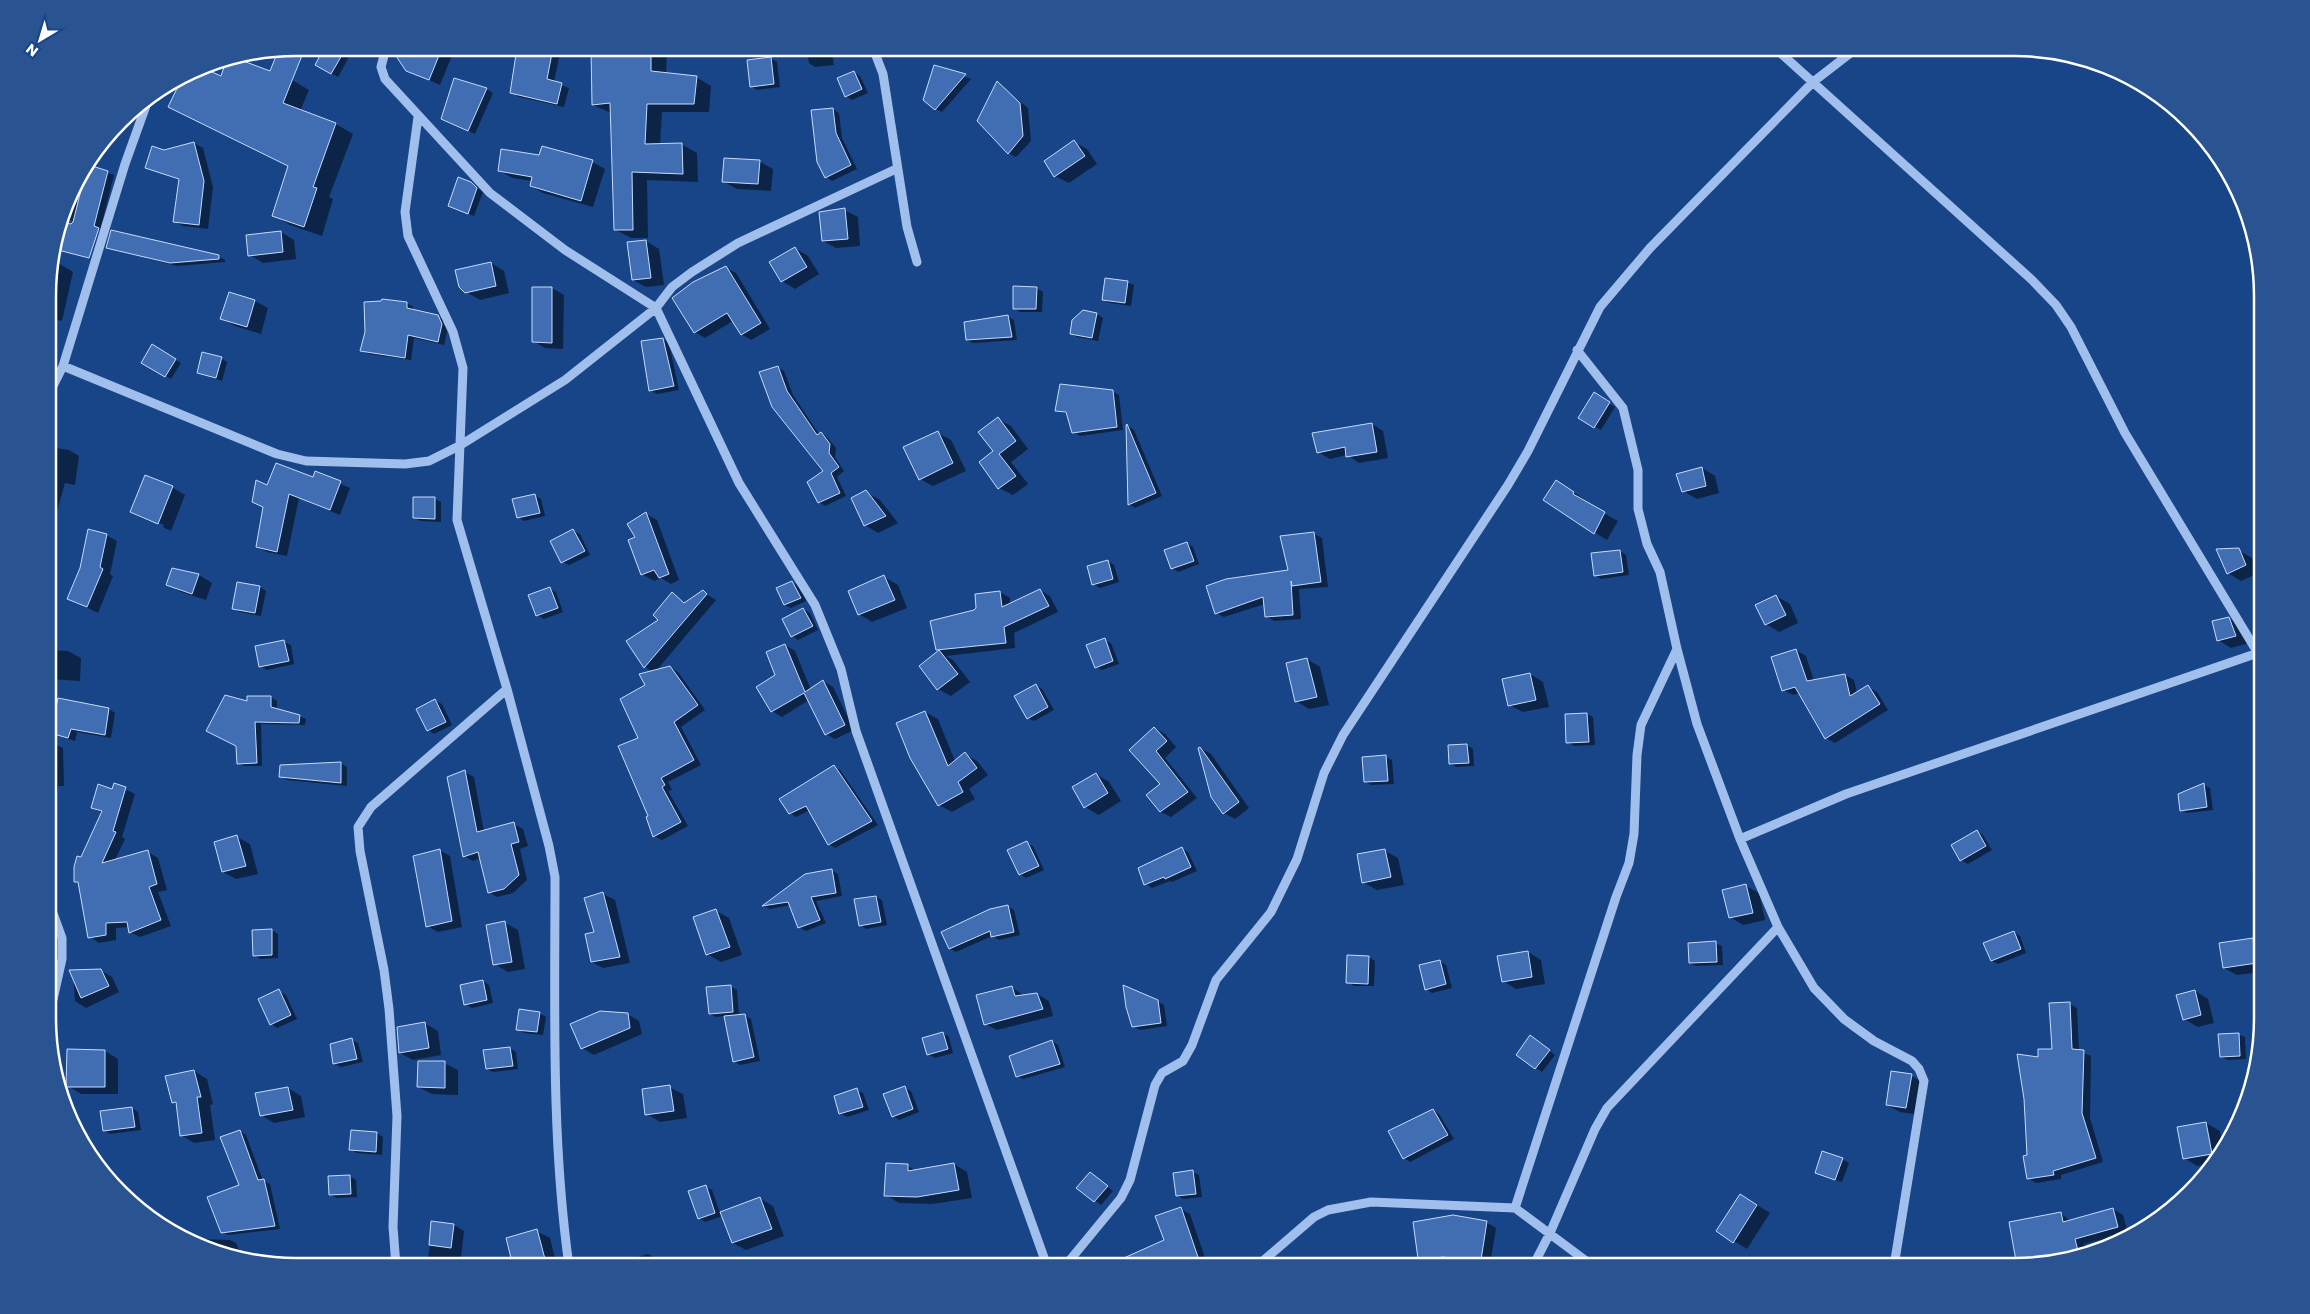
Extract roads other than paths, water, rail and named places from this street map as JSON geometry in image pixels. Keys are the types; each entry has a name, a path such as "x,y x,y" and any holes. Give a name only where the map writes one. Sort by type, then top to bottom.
{"street":[{"path":"384,56 381,67 385,79 490,193 565,250 656,308 739,483 814,605 841,668 856,731 1044,1258"},
{"path":"876,56 883,74 896,168 907,227 917,262"},
{"path":"1784,56 2032,280 2056,305 2071,327 2125,433 2254,646"},
{"path":"1072,1258 1121,1198 1130,1180 1155,1084 1162,1073 1182,1062 1192,1045 1216,980 1270,912 1297,859 1324,773 1343,735 1508,485 1528,451 1600,307 1626,275 1812,82 1846,56"},
{"path":"56,380 63,366 125,164 144,111"},
{"path":"418,117 405,212 408,236 454,332 463,368 457,520 507,689 549,846 555,877 556,1118 568,1258"},
{"path":"63,366 277,454 306,461 405,464 429,461 459,446 565,380 656,308 672,287 738,243 896,168"},
{"path":"1577,350 1623,408 1638,470 1638,509 1647,544 1660,572 1677,649 1697,724 1740,839 1778,927 1814,988 1832,1007 1844,1019 1874,1041 1912,1061 1924,1081 1895,1258"},
{"path":"1515,1208 1629,863 1634,834 1637,755 1641,725 1677,649"},
{"path":"1740,839 1846,794 2254,658"},
{"path":"395,1258 393,1227 397,1116 389,1009 384,970 360,851 358,827 371,808 507,689"},
{"path":"56,922 62,938 62,959 56,986"},
{"path":"1537,1258 1550,1233 1595,1129 1607,1108 1778,927"},
{"path":"1266,1258 1314,1216 1328,1210 1371,1202 1515,1208 1583,1258"}]}
